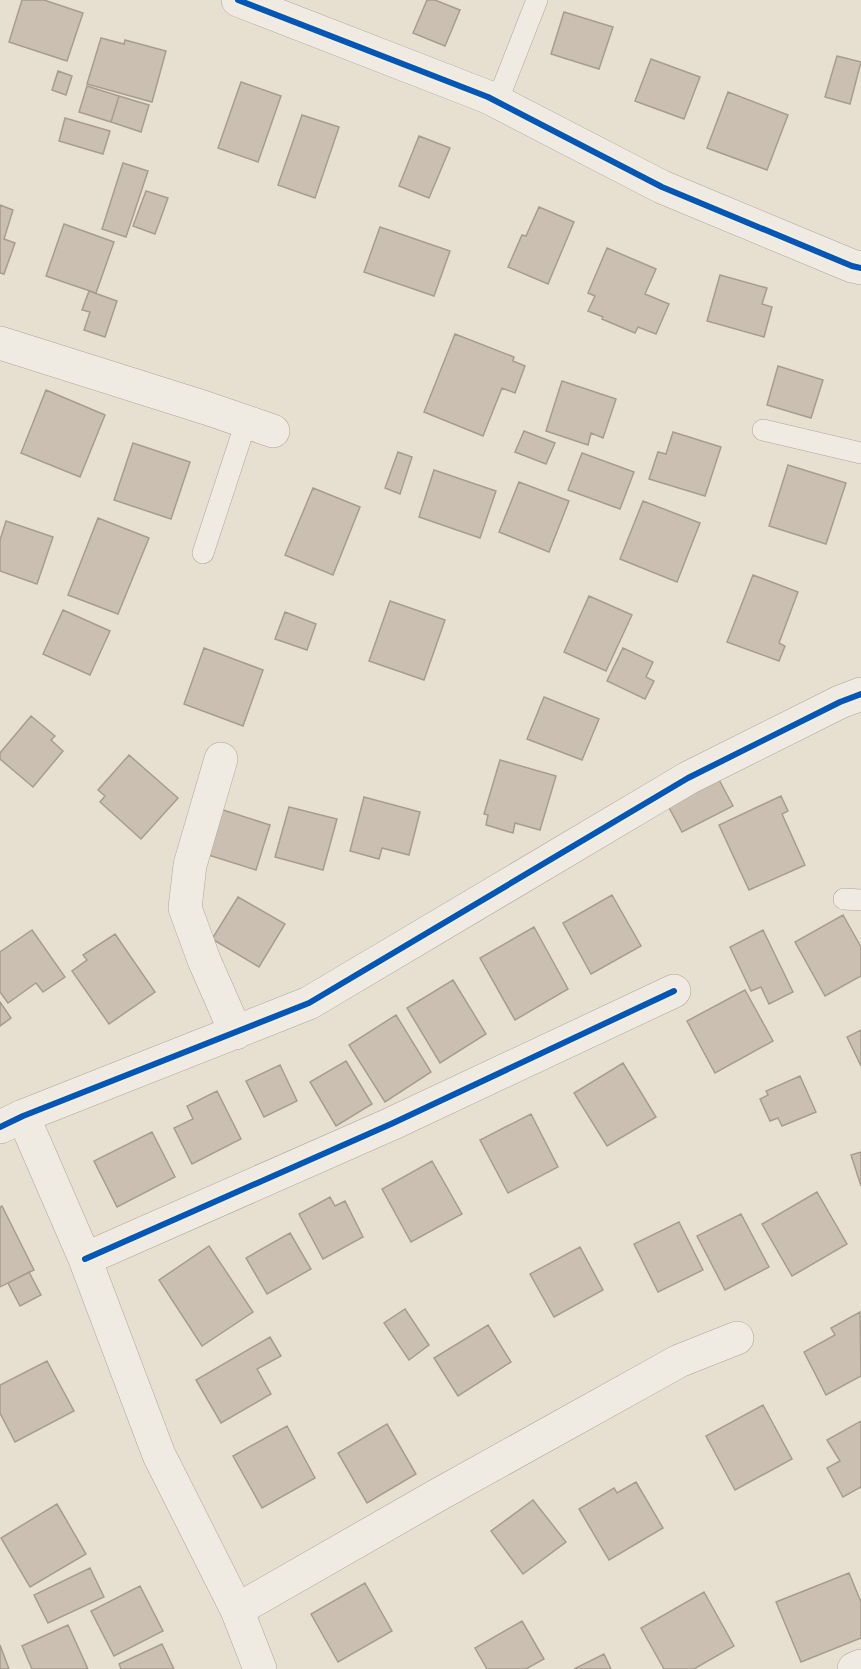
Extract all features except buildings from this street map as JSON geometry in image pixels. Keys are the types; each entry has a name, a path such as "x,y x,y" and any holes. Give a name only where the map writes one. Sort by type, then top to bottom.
{"street":[{"path":"238,0 497,102 662,187 861,268"},
{"path":"0,343 259,427"},
{"path":"252,1666 237,1610 159,1455 85,1259 11,1122 309,1003 688,778 840,702 861,694"},
{"path":"221,759 190,865 185,908 204,960 236,1033"},
{"path":"85,1259 391,1124 674,991"},
{"path":"237,1610 679,1361 737,1338"},
{"path":"854,1669 861,1666"}],"lane":[{"path":"497,102 537,0"},
{"path":"203,553 259,427"},
{"path":"763,430 861,453"}],"cycle path":[{"path":"238,0 488,97 662,187 861,268"},
{"path":"0,1127 309,1003 688,778 840,702 861,694"},
{"path":"85,1259 391,1124 674,991"}]}
